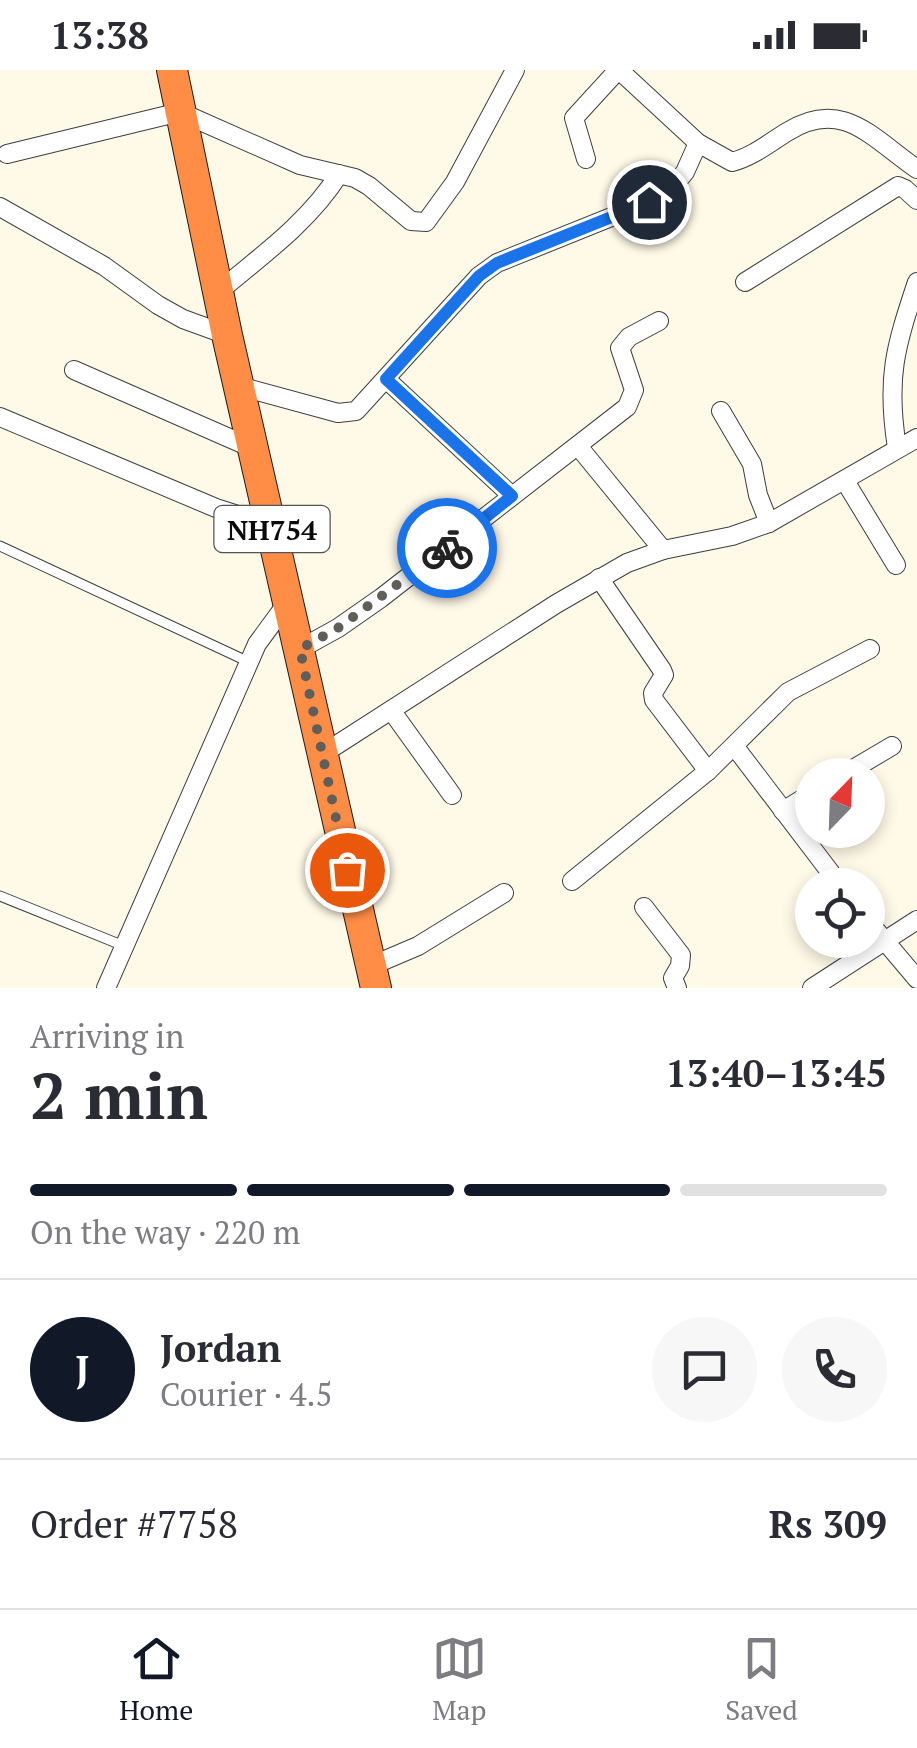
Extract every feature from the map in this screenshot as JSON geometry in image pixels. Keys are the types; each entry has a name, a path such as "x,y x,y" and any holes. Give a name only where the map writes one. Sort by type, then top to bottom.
{"highway":[{"name":"NH754","path":"172,70 252,448 290,599 321,755 374,977"}],"street":[{"path":"7,154 180,112 300,164 369,186 412,222 426,222 455,182 515,70"},
{"path":"586,159 574,118 618,70 698,143 732,162 809,120 837,117 917,169"},
{"path":"239,386 348,414 363,406 479,276 497,263 666,195 685,172 698,143"},
{"path":"218,292 287,233 339,174"},
{"path":"745,282 898,186 915,195"},
{"path":"0,207 104,266 158,306 227,335"},
{"path":"896,448 891,373 917,282"},
{"path":"300,649 382,598 632,400 634,390 620,348 629,337 659,322"},
{"path":"74,370 252,448"},
{"path":"386,379 512,496"},
{"path":"721,411 752,464 758,496 769,523"},
{"path":"0,417 216,508 238,514 269,515"},
{"path":"321,755 598,578 663,550 732,536 769,523 917,438"},
{"path":"578,446 663,550"},
{"path":"845,481 896,565"},
{"path":"598,578 662,670 664,675 652,693 654,700 708,771"},
{"path":"106,988 257,644 290,599"},
{"path":"572,881 708,771 788,692 870,649"},
{"path":"391,710 452,795"},
{"path":"872,758 892,746"},
{"path":"734,748 827,868"},
{"path":"783,811 795,804"},
{"path":"374,977 504,894"},
{"path":"644,907 681,955 680,966 672,978 677,988"},
{"path":"885,940 917,920"},
{"path":"885,943 917,979"},
{"path":"812,988 857,958"}],"lane":[{"path":"0,546 249,662"},
{"path":"0,896 124,946"}],"way so far":[{"path":"347,870 300,649 382,598 447,548"}],"route":[{"path":"447,548 512,496 386,379 479,276 497,263 649,202"}]}
